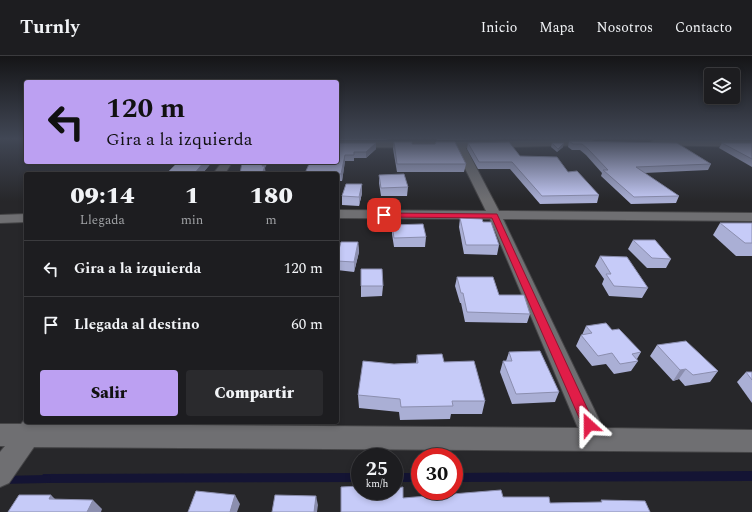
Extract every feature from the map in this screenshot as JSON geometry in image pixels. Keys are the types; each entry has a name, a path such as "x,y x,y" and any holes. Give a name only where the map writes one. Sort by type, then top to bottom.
{"street":[{"path":"467,159 495,216 595,439"},
{"path":"339,214 752,217"},
{"path":"0,219 24,218"},
{"path":"0,474 32,428"},
{"path":"0,435 32,428 752,441"}],"shaded area":[{"path":"752,471 752,481 463,482 463,473"},
{"path":"351,473 351,482 38,483 43,474"},
{"path":"403,473 411,473 411,482 403,482"}],"building":[{"path":"339,159 344,159 341,174 339,174 339,172 305,172 309,164 339,164"},
{"path":"396,159 464,159 466,164 397,164"},
{"path":"477,159 559,159 568,172 577,171 599,195 542,196 512,162 479,162"},
{"path":"598,159 703,159 711,164 636,167 679,196 634,197 603,170 608,170"},
{"path":"176,164 202,164 196,172 168,172"},
{"path":"242,164 263,164 262,166 265,166 263,172 240,172"},
{"path":"404,174 408,187 381,188 379,175"},
{"path":"346,184 362,184 359,197 342,196"},
{"path":"460,218 482,219 483,222 491,222 499,245 466,245"},
{"path":"720,223 752,223 752,243 745,243"},
{"path":"423,224 426,237 394,238 392,225"},
{"path":"633,240 655,240 671,259 652,258"},
{"path":"341,242 358,242 354,262 339,261 339,250"},
{"path":"600,256 627,257 648,288 614,286 606,274 611,274"},
{"path":"361,269 382,269 383,286 361,286"},
{"path":"457,277 493,277 499,295 524,295 530,314 467,312 463,293 461,293"},
{"path":"606,323 612,330 619,329 641,352 632,354 638,361 620,364 612,353 598,356 581,335 592,333 586,326"},
{"path":"686,341 718,371 693,375 686,369 680,370 657,345"},
{"path":"540,351 559,392 516,394 503,361 512,361 509,352"},
{"path":"442,354 444,362 474,361 485,401 452,401 453,406 401,407 400,399 358,395 363,361 394,364 418,363 417,355"},
{"path":"746,372 752,372 752,380"},
{"path":"351,486 351,500 403,500 403,498 411,497 411,500 463,500 463,493 501,490 503,497 549,497 550,503 602,502 601,500 645,501 650,512 341,512 341,487"},
{"path":"196,491 235,495 230,512 188,512"},
{"path":"19,495 51,495 49,499 93,500 87,512 8,512"},
{"path":"275,495 316,496 314,512 272,512"}],"waterway":[{"path":"0,480 47,479"}],"route":[{"path":"384,215 495,216 589,425"}]}
